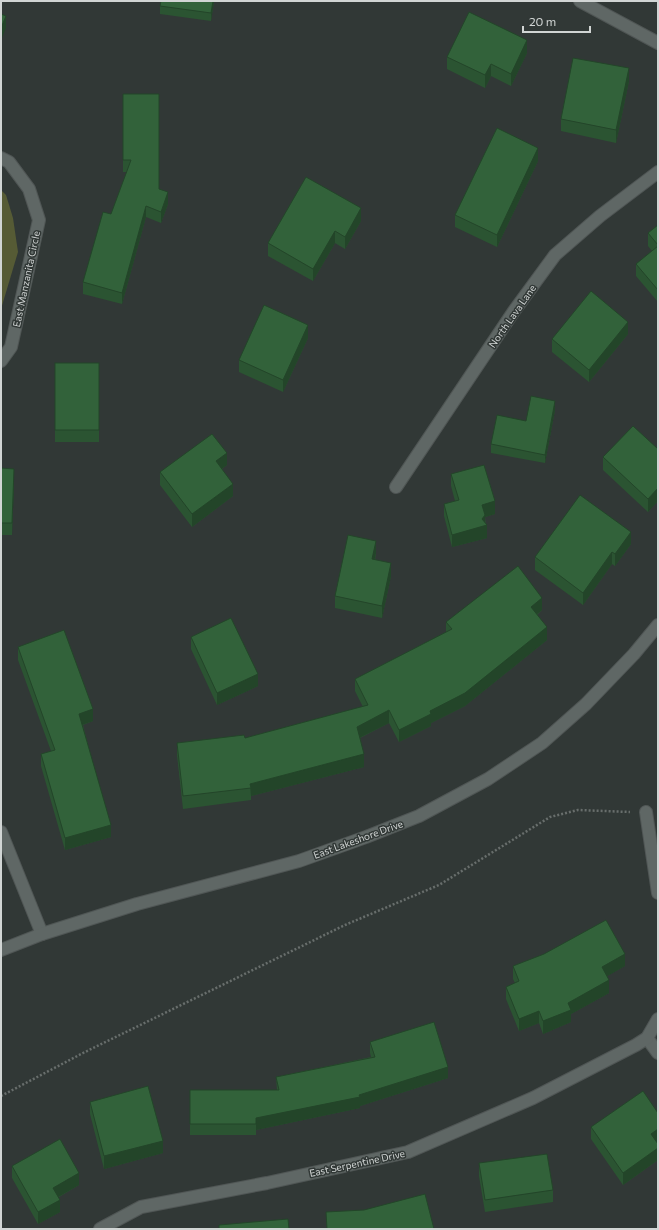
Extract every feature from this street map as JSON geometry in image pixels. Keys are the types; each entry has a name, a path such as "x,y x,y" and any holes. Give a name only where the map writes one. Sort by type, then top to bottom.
{"street":[{"path":"580,1 658,43"},
{"name":"East Manzanita Circle","path":"1,158 9,162 29,189 38,220 11,347 1,361"},
{"name":"North Lava Lane","path":"396,487 514,311 555,255 600,216 658,172"},
{"name":"East Lakeshore Drive","path":"1,950 42,934 137,904 299,861 419,816 488,779 542,743 592,698 634,654 658,625"},
{"path":"646,812 658,893"},
{"path":"1,832 42,934"},
{"path":"658,1019 648,1038 658,1053"},
{"name":"East Serpentine Drive","path":"100,1229 141,1207 408,1152 533,1098 648,1038"}],"path":[{"path":"1,1096 82,1053 345,925 439,885 550,817 578,810 646,812"}],"green space":[{"path":"1,190 6,195 13,218 18,252 1,309"}],"building":[{"path":"161,1 213,1 211,13 160,6"},
{"path":"469,12 527,40 511,74 491,64 485,75 447,57"},
{"path":"1,14 6,16 1,28"},
{"path":"573,58 629,68 616,130 561,119"},
{"path":"123,94 159,94 159,189 168,192 161,212 146,206 122,293 83,282 103,212 111,214 131,160 123,160"},
{"path":"497,128 538,148 497,235 455,215"},
{"path":"306,177 361,208 345,237 335,231 313,269 268,243"},
{"path":"658,225 658,245 648,233"},
{"path":"658,246 658,290 636,264"},
{"path":"591,291 628,322 589,370 552,339"},
{"path":"264,305 308,325 283,380 239,360"},
{"path":"55,363 99,363 99,430 55,430"},
{"path":"531,396 555,401 545,455 491,444 497,415 526,421"},
{"path":"633,426 658,449 658,488 648,499 603,457"},
{"path":"212,434 227,453 216,461 233,484 192,514 160,472"},
{"path":"484,465 495,501 482,505 485,515 482,519 487,525 452,535 444,504 459,500 451,474"},
{"path":"1,468 14,469 12,523 1,523"},
{"path":"580,495 631,532 615,554 612,552 583,593 535,557"},
{"path":"348,535 376,541 372,559 391,563 382,606 335,596"},
{"path":"518,566 542,598 531,607 547,627 465,693 430,711 431,714 399,730 389,710 357,727 364,754 250,784 251,788 183,796 177,743 244,735 245,738 368,705 355,679 452,629 446,622"},
{"path":"231,618 258,674 217,693 191,637"},
{"path":"64,630 93,709 79,714 111,825 65,838 41,754 55,750 18,647"},
{"path":"606,920 625,954 602,967 609,980 568,1003 571,1010 543,1021 539,1011 519,1019 506,987 519,981 513,966 544,954"},
{"path":"434,1022 448,1067 359,1095 360,1097 256,1118 256,1124 190,1124 190,1090 279,1090 276,1077 375,1057 370,1042"},
{"path":"148,1086 163,1141 104,1156 90,1102"},
{"path":"643,1091 658,1113 658,1129 651,1134 658,1144 658,1148 623,1173 591,1127"},
{"path":"60,1139 79,1173 53,1188 60,1200 38,1212 12,1166"},
{"path":"547,1154 553,1190 485,1200 479,1163"},
{"path":"425,1194 434,1229 327,1229 326,1212 364,1210"},
{"path":"288,1219 289,1229 219,1229 219,1225"}]}
